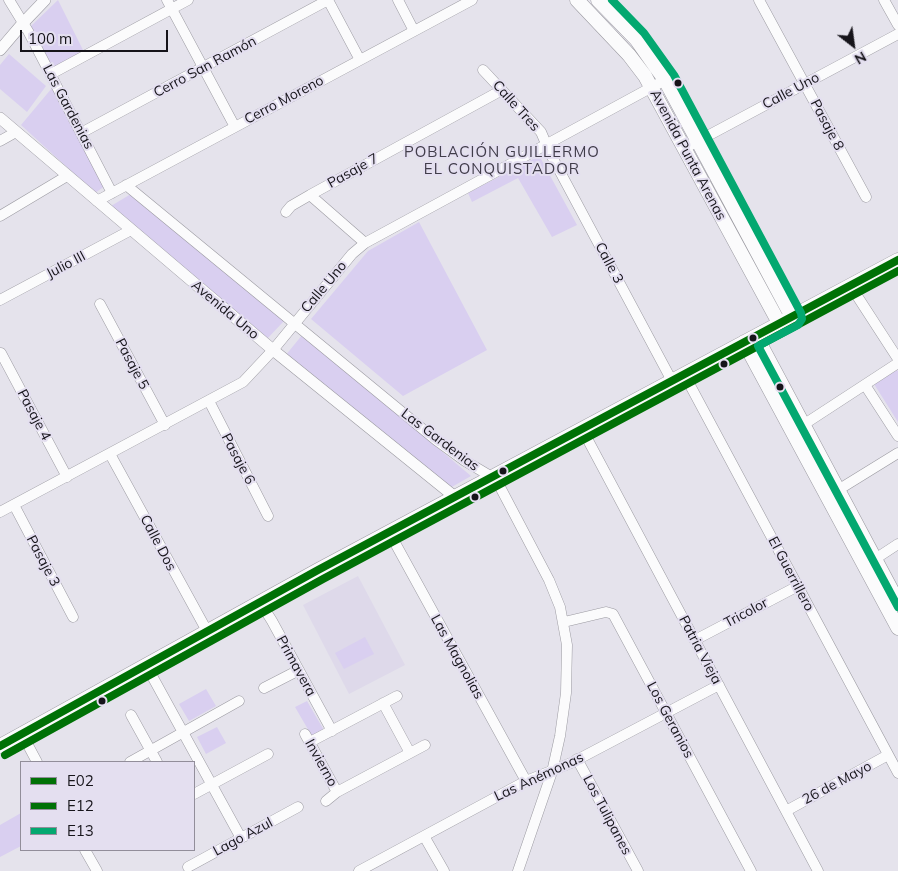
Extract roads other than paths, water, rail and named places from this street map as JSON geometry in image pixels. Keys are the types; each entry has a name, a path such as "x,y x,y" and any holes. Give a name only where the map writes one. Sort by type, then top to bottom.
{"main road":[{"name":"Avenida Punta Arenas","path":"577,0 629,55 652,87 779,324"},
{"name":"Avenida Punta Arenas","path":"598,0 636,39 665,80 792,317"},
{"path":"0,746 389,532 898,260"},
{"path":"750,339 803,425 838,490 898,628"},
{"path":"750,339 870,562 898,602"}],"street":[{"name":"Las Gardenias","path":"9,0 51,74 112,193"},
{"path":"0,50 46,0"},
{"path":"51,74 169,4 188,0"},
{"path":"328,0 360,60"},
{"name":"Cerro San Ramón","path":"81,133 328,0"},
{"path":"398,0 414,31"},
{"name":"Cerro Moreno","path":"97,201 472,0"},
{"name":"Pasaje 8","path":"759,0 866,197"},
{"path":"884,0 898,25"},
{"path":"169,4 235,127"},
{"name":"Calle Uno","path":"685,148 898,34"},
{"name":"Calle Tres","path":"483,70 537,127 543,136 545,144"},
{"name":"Calle Uno","path":"0,512 243,382 273,350 352,254 365,243 665,80"},
{"name":"Pasaje 7","path":"286,212 291,206 310,195 502,90"},
{"name":"Avenida Uno","path":"0,118 273,350 455,497"},
{"path":"0,141 16,132"},
{"name":"Calle 3","path":"545,144 678,378"},
{"path":"0,216 67,176"},
{"name":"Las Gardenias","path":"126,185 451,451 492,477 499,485 546,574 560,607 564,622 568,658 566,694 560,736 552,772 518,871"},
{"name":"Pasaje 7","path":"310,195 365,243"},
{"name":"Julio III","path":"0,300 131,230"},
{"path":"850,285 898,359"},
{"name":"Pasaje 5","path":"100,304 165,425"},
{"name":"Pasaje 4","path":"1,353 67,477"},
{"path":"803,425 898,364"},
{"name":"El Guerrillero","path":"678,378 798,586 898,773"},
{"path":"865,385 898,436"},
{"name":"Pasaje 6","path":"209,401 268,516"},
{"name":"Patria Vieja","path":"582,429 818,871"},
{"path":"838,490 898,452"},
{"name":"Calle Dos","path":"110,454 207,632"},
{"name":"Pasaje 3","path":"14,505 73,617"},
{"name":"Las Magnolias","path":"389,532 528,780"},
{"path":"870,562 898,544"},
{"name":"Tricolor","path":"695,640 798,586"},
{"name":"Primavera","path":"260,602 332,731"},
{"name":"Los Geranios","path":"564,622 608,612 613,614 751,871"},
{"path":"146,665 241,838"},
{"path":"264,688 299,670"},
{"name":"Las Anémonas","path":"359,871 528,780 552,772 577,760 719,685"},
{"path":"332,731 397,696"},
{"path":"132,761 239,701"},
{"path":"383,703 410,753"},
{"path":"131,715 156,761"},
{"name":"Invierno","path":"332,731 307,738 337,792"},
{"path":"22,734 36,761"},
{"path":"326,801 337,792 425,745"},
{"path":"195,794 268,754"},
{"name":"26 de Mayo","path":"786,811 888,755"},
{"name":"Los Tulipanes","path":"577,760 638,871"},
{"path":"528,780 537,786 543,797"},
{"name":"Lago Azul","path":"188,866 298,807"},
{"path":"424,836 444,871"},
{"path":"86,851 97,871"}],"district":[{"name":"POBLACIÓN GUILLERMO EL CONQUISTADOR","path":"502,160"}]}
